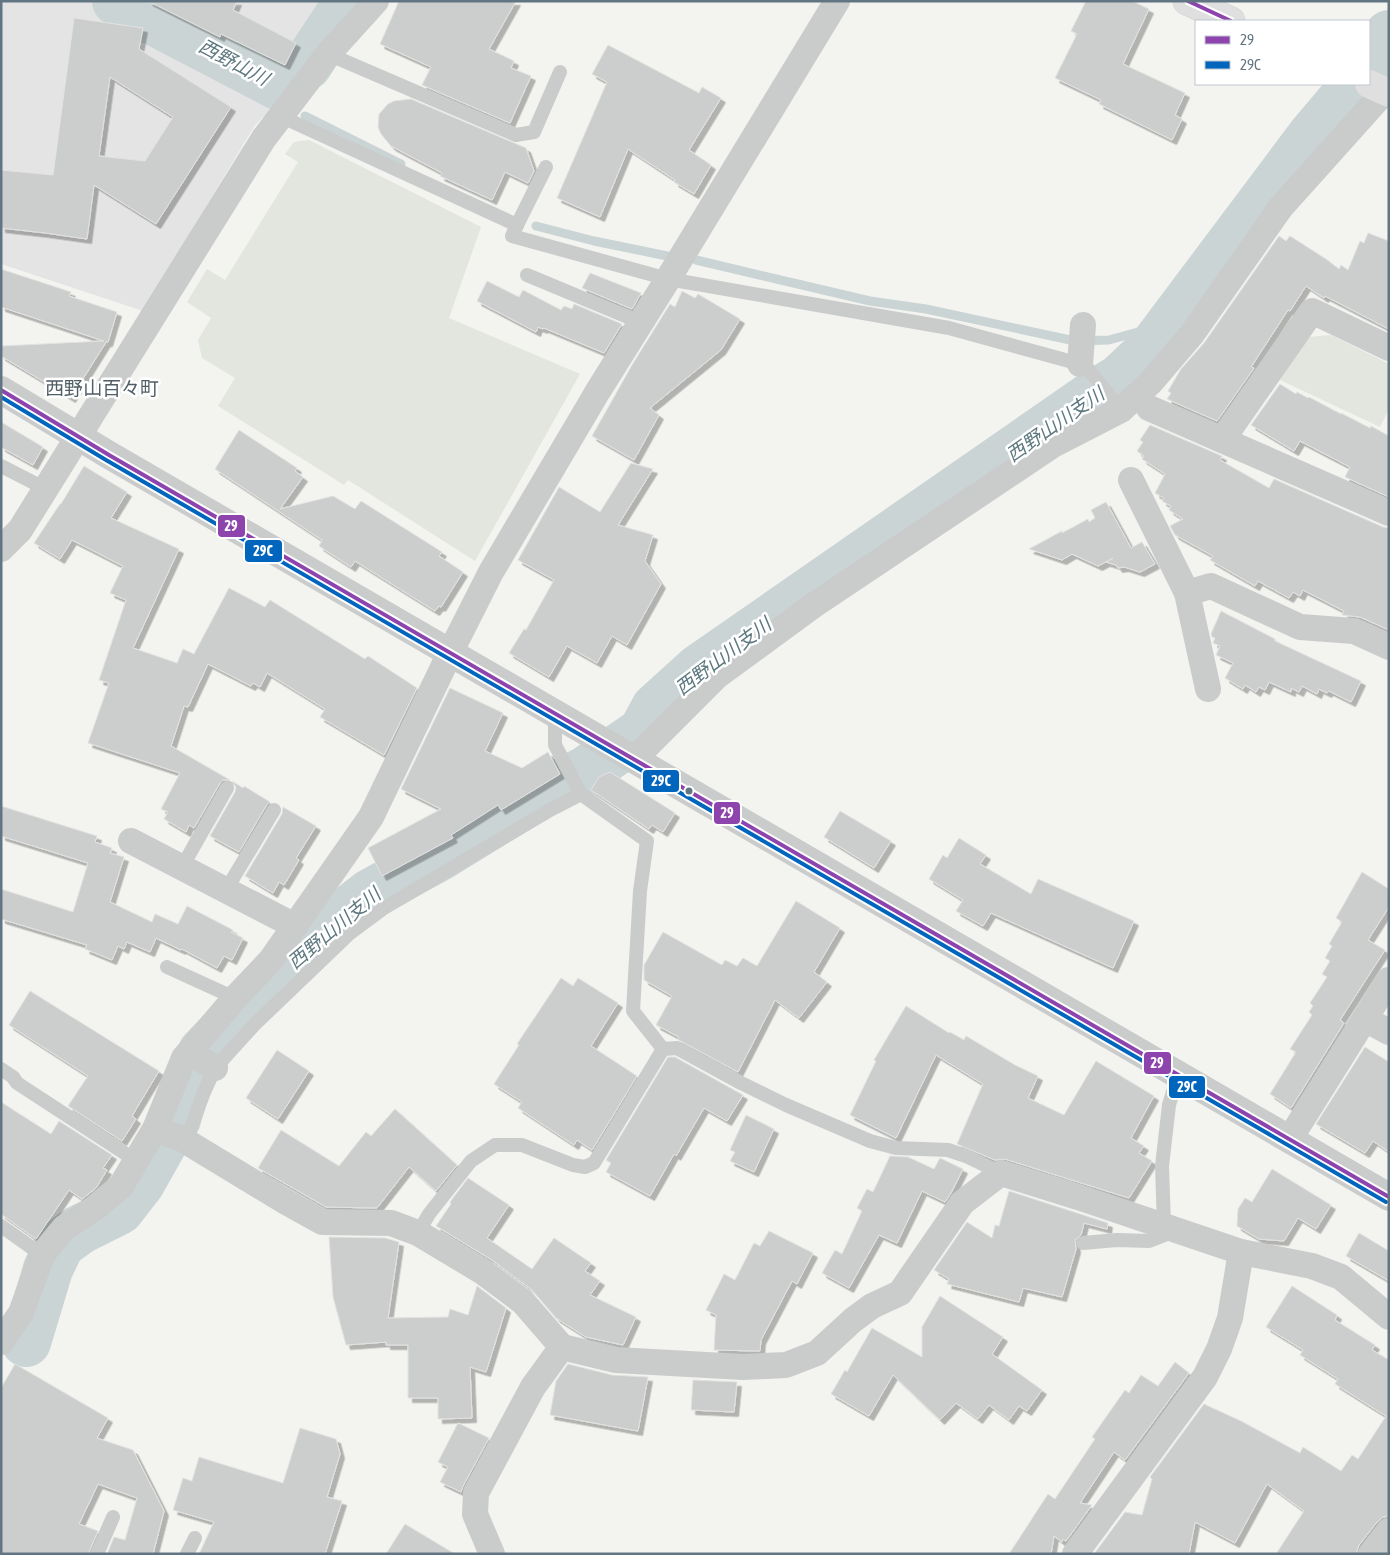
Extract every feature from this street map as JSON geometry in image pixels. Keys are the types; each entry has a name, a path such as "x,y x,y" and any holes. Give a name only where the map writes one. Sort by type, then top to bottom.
{"main road":[{"path":"1187,1 1229,20"}],"street":[{"path":"1,548 20,530 264,138 328,54 376,1"},
{"path":"1,1342 21,1313 42,1255 64,1228 95,1208 121,1186 154,1129 184,1058 235,998 271,960 371,817 450,653 492,572 598,391 837,1"},
{"path":"622,752 716,676 814,605 1053,445 1121,410 1151,382 1192,334 1281,207 1379,88"},
{"path":"1222,440 1312,312 1389,348"},
{"path":"1080,364 1083,325"},
{"path":"1,390 78,437 1389,1197"},
{"path":"1148,408 1389,513"},
{"path":"1131,480 1187,593 1208,689"},
{"path":"1187,593 1211,586 1300,627 1354,631 1389,647"},
{"path":"131,841 295,926"},
{"path":"1289,1140 1389,980"},
{"path":"1365,1018 1389,1032"},
{"path":"191,1052 215,1068"},
{"path":"154,1129 186,1141 322,1222 391,1223 418,1233 483,1272 524,1302 562,1347 616,1360 743,1367 786,1365 817,1353 853,1320 872,1306 900,1294 962,1203 1001,1173 1241,1252 1312,1266 1341,1277 1389,1317"},
{"path":"1075,1554 1205,1377 1219,1349 1230,1318 1241,1252"},
{"path":"492,1554 475,1514 476,1493 533,1387 562,1347"},
{"path":"1371,1554 1389,1531"}],"lane":[{"path":"328,54 516,135 534,132 560,72"},
{"path":"280,116 517,225"},
{"path":"546,167 512,236 668,279 949,328 1085,365 1121,410"},
{"path":"527,275 640,322"},
{"path":"1,466 46,488"},
{"path":"555,714 555,745 579,791 648,841 640,891 633,1011 663,1049"},
{"path":"182,867 228,788"},
{"path":"186,1141 215,1068 254,1025 349,934 365,922 579,791"},
{"path":"226,890 274,810"},
{"path":"167,967 235,998"},
{"path":"663,1049 677,1048 777,1101 870,1141 896,1148 948,1150 966,1156 1001,1173"},
{"path":"418,1233 429,1214 471,1161 496,1145 522,1145 573,1165 586,1167 594,1163 663,1049"},
{"path":"1,1069 18,1083 135,1160"},
{"path":"1083,1243 1117,1240 1150,1241 1170,1228 1162,1166 1169,1105 1178,1075"},
{"path":"1,1226 42,1255"},
{"path":"97,1554 113,1517"},
{"path":"188,1554 195,1538"}],"shaded area":[{"path":"1,1 345,1 298,75 289,93 255,125 143,311 1,264"},
{"path":"309,140 481,227 449,318 580,374 475,561 348,480 344,485 218,406 235,378 202,358 198,340 211,318 187,302 207,269 225,280 298,162 285,154 294,142"},
{"path":"1331,335 1389,364 1389,409 1380,427 1280,380 1308,337"}],"building":[{"path":"148,1 237,1 233,10 296,43 285,65 221,34 220,37"},
{"path":"399,1 516,1 489,49 514,61 511,68 531,76 510,123 422,85 431,67 380,44"},
{"path":"1086,1 1132,1 1149,9 1123,64 1185,93 1175,115 1182,119 1172,140 1099,104 1101,100 1055,78 1077,34 1071,31"},
{"path":"74,18 143,28 139,49 231,107 156,224 94,185 87,239 1,228 1,170 53,175","holes":["110,77 173,117 145,161 99,156"]},
{"path":"608,45 699,93 702,87 721,98 689,150 711,165 694,194 628,149 600,217 557,198 607,82 592,74"},
{"path":"411,99 526,148 534,171 528,183 505,172 492,200 440,176 442,173 391,146 378,127 379,114 388,104 394,101"},
{"path":"1368,233 1389,241 1389,329 1325,296 1324,298 1306,286 1290,311 1288,310 1251,367 1254,368 1217,421 1167,399 1171,393 1168,391 1181,369 1204,343 1279,236 1286,241 1290,236 1339,269 1341,265 1348,270 1360,241 1364,243"},
{"path":"1,269 71,292 69,296 117,312 108,342 106,342 71,398 1,356 1,346 104,341 1,307"},
{"path":"590,273 641,293 632,309 582,288"},
{"path":"487,281 519,297 523,290 561,310 564,306 572,309 574,304 622,324 604,353 544,328 538,327 536,332 477,301"},
{"path":"682,291 695,298 698,294 740,319 721,350 650,408 659,415 634,460 592,436 632,365 670,304 675,307"},
{"path":"1280,384 1296,394 1297,392 1309,397 1389,436 1389,497 1345,477 1350,467 1300,441 1294,451 1251,425"},
{"path":"1,422 43,447 33,465 1,447"},
{"path":"1150,425 1222,456 1220,460 1269,488 1274,479 1389,528 1389,630 1360,617 1342,615 1344,611 1303,590 1300,596 1293,592 1289,598 1258,581 1255,586 1210,560 1213,556 1175,535 1170,526 1183,519 1169,510 1171,506 1162,501 1164,498 1155,493 1165,474 1142,459 1144,456 1137,451 1143,442 1140,440"},
{"path":"239,430 297,468 295,471 303,477 280,509 333,496 355,509 361,501 442,552 439,556 463,572 441,607 439,606 435,611 355,561 351,567 319,546 322,540 215,469"},
{"path":"631,463 653,469 618,525 653,535 645,561 661,584 627,645 612,636 597,663 567,646 549,677 509,653 524,629 526,630 554,580 518,560 559,487 600,512"},
{"path":"84,466 127,492 111,518 179,549 133,648 177,663 183,649 194,654 229,588 265,607 270,600 365,659 368,656 417,688 384,755 320,717 325,709 267,673 260,687 253,683 251,686 208,664 188,707 184,706 171,746 230,780 223,780 220,783 194,828 189,825 186,832 164,819 168,812 161,809 180,773 88,743 109,683 99,680 126,600 110,593 123,566 72,540 60,559 34,543"},
{"path":"1106,502 1131,548 1142,542 1155,564 1140,572 1124,567 1118,568 1116,565 1106,562 1113,558 1098,566 1072,554 1062,560 1029,549 1088,519 1089,522 1095,518 1091,510"},
{"path":"1221,611 1275,639 1275,641 1361,681 1351,702 1329,691 1327,693 1319,689 1317,694 1302,686 1299,692 1291,688 1291,692 1269,682 1265,690 1259,687 1256,692 1245,685 1243,689 1225,678 1233,663 1216,655 1220,646 1213,643 1215,638 1211,634"},
{"path":"450,688 503,713 485,751 522,768 548,752 560,774 501,810 498,805 451,835 453,838 382,876 368,848 441,809 401,789"},
{"path":"610,772 675,813 663,832 652,825 649,829 591,790 599,777"},
{"path":"232,781 270,802 239,852 210,836 235,792 236,787"},
{"path":"1,806 97,836 95,842 112,848 110,853 124,857 110,902 152,922 155,914 178,924 187,906 233,930 231,932 243,938 232,960 224,956 217,968 182,949 156,938 150,952 127,942 124,949 118,946 112,960 85,949 87,945 1,919 1,889 73,912 88,863 1,836"},
{"path":"283,807 316,826 296,858 299,860 284,885 279,882 273,893 245,876 282,814"},
{"path":"840,811 891,841 874,868 824,837"},
{"path":"959,838 986,855 980,864 1031,894 1038,879 1134,921 1113,968 991,913 983,926 956,911 963,900 929,879 943,855 947,858"},
{"path":"1362,872 1389,889 1389,907 1368,940 1385,950 1340,1020 1344,1023 1291,1108 1270,1094 1296,1052 1290,1049 1312,1015 1309,1012 1313,1006 1310,1003 1327,977 1322,974 1330,961 1325,958 1332,946 1329,944 1342,922 1336,918"},
{"path":"796,901 840,928 814,972 827,982 799,1018 775,1000 738,1072 677,1039 679,1037 656,1025 672,996 644,980 644,965 663,932 722,965 725,960 737,966 743,958 757,966"},
{"path":"561,978 573,986 578,978 618,1003 591,1046 637,1076 592,1150 577,1140 574,1145 518,1108 522,1102 494,1084 519,1045 517,1044"},
{"path":"30,991 159,1071 132,1116 136,1119 122,1141 68,1106 88,1076 9,1025"},
{"path":"906,1006 949,1033 964,1040 966,1036 1015,1065 1038,1076 1028,1098 1064,1115 1096,1061 1154,1096 1131,1138 1144,1146 1139,1153 1152,1161 1129,1198 1005,1159 995,1160 957,1144 983,1084 936,1055 896,1138 850,1115 876,1061 874,1060"},
{"path":"1365,1047 1389,1062 1389,1152 1373,1141 1365,1153 1316,1124"},
{"path":"277,1050 309,1071 278,1119 246,1098"},
{"path":"668,1057 675,1057 743,1095 727,1121 704,1108 676,1156 674,1154 650,1196 606,1172 611,1163 606,1160"},
{"path":"1,1102 51,1134 59,1121 112,1155 103,1168 107,1170 96,1188 82,1199 69,1190 36,1239 1,1214"},
{"path":"395,1109 457,1165 436,1191 409,1167 377,1208 326,1207 258,1168 281,1130 339,1166 366,1132 371,1136"},
{"path":"746,1115 774,1129 754,1172 730,1161 735,1152 730,1150"},
{"path":"890,1156 908,1157 934,1169 940,1158 963,1169 945,1202 922,1191 897,1243 879,1235 849,1288 822,1273 835,1250 842,1254 862,1211 857,1208 867,1189 873,1192"},
{"path":"1272,1169 1331,1205 1316,1229 1298,1218 1284,1241 1259,1239 1237,1226 1238,1209 1245,1198 1252,1202"},
{"path":"468,1178 509,1205 487,1238 532,1269 554,1238 591,1263 585,1271 600,1281 590,1295 636,1317 623,1345 586,1337 556,1318 532,1290 492,1260 436,1226 451,1204 450,1202"},
{"path":"1009,1191 1108,1223 1107,1229 1084,1223 1081,1235 1075,1240 1076,1249 1062,1297 1023,1288 1019,1302 947,1284 949,1279 934,1270 967,1222 992,1238 995,1225 999,1226"},
{"path":"769,1231 813,1253 797,1284 792,1281 761,1340 760,1351 714,1350 716,1315 706,1310 724,1274 735,1280 754,1243 760,1246"},
{"path":"1359,1233 1389,1251 1389,1281 1346,1256"},
{"path":"329,1237 385,1238 399,1242 388,1318 448,1317 450,1309 468,1315 477,1286 506,1308 486,1372 470,1367 472,1418 438,1419 438,1398 408,1398 408,1345 386,1345 386,1342 346,1345 333,1297"},
{"path":"1292,1286 1337,1315 1335,1320 1375,1345 1372,1350 1389,1360 1389,1516 1383,1517 1377,1522 1359,1545 1356,1554 1276,1554 1304,1511 1267,1484 1235,1543 1195,1522 1189,1554 1094,1554 1125,1512 1142,1515 1152,1479 1150,1477 1204,1404 1241,1421 1300,1453 1303,1447 1341,1471 1352,1455 1358,1459 1386,1416 1335,1384 1338,1379 1300,1355 1303,1350 1266,1327"},
{"path":"940,1296 1003,1337 992,1354 1042,1390 1027,1411 1019,1406 1009,1420 989,1405 978,1419 956,1403 940,1420 893,1375 869,1416 831,1394 845,1370 847,1372 872,1328 922,1357 922,1327"},
{"path":"1175,1362 1189,1373 1125,1460 1114,1452 1080,1503 1092,1505 1066,1541 1063,1539 1062,1542 1054,1536 1051,1554 1009,1554 1048,1494 1055,1499 1095,1439 1092,1437 1125,1390 1129,1393 1141,1375 1158,1386"},
{"path":"15,1364 108,1418 97,1438 133,1450 164,1511 153,1554 107,1554 114,1537 125,1540 137,1498 98,1484 79,1524 98,1531 88,1554 1,1554 1,1388"},
{"path":"568,1364 612,1375 648,1377 638,1431 550,1415 556,1381"},
{"path":"693,1380 737,1382 734,1412 691,1410"},
{"path":"458,1423 489,1438 461,1492 440,1482 448,1467 438,1462"},
{"path":"300,1428 336,1439 340,1454 327,1497 342,1501 325,1554 199,1554 214,1522 173,1510 183,1478 192,1481 199,1457 283,1483"},
{"path":"405,1524 455,1554 386,1554"}],"waterway":[{"name":"西野山川","path":"117,1 278,85 307,65 349,1"},
{"name":"西野山川支川","path":"1370,67 1389,35"},
{"path":"278,85 285,93"},
{"name":"西野山川支川","path":"26,1342 48,1269 60,1244 79,1230 119,1210 140,1183 176,1119 184,1090 203,1052 243,1010 338,919 370,894 441,855 541,793 586,771 643,732 656,708 699,669 1088,399 1120,379 1153,348 1312,136 1355,85"},
{"path":"305,116 401,164"},
{"path":"536,226 594,241 672,257"},
{"path":"696,260 870,301 926,309 1075,341 1109,340 1138,332 1182,311"}],"transit line":[{"name":"29","path":"1188,1 1229,20"},
{"name":"29","path":"1,390 109,455 1389,1197"},
{"name":"29C","path":"1,397 106,460 1386,1202"}],"district":[{"name":"西野山百々町","path":"102,388"}]}
